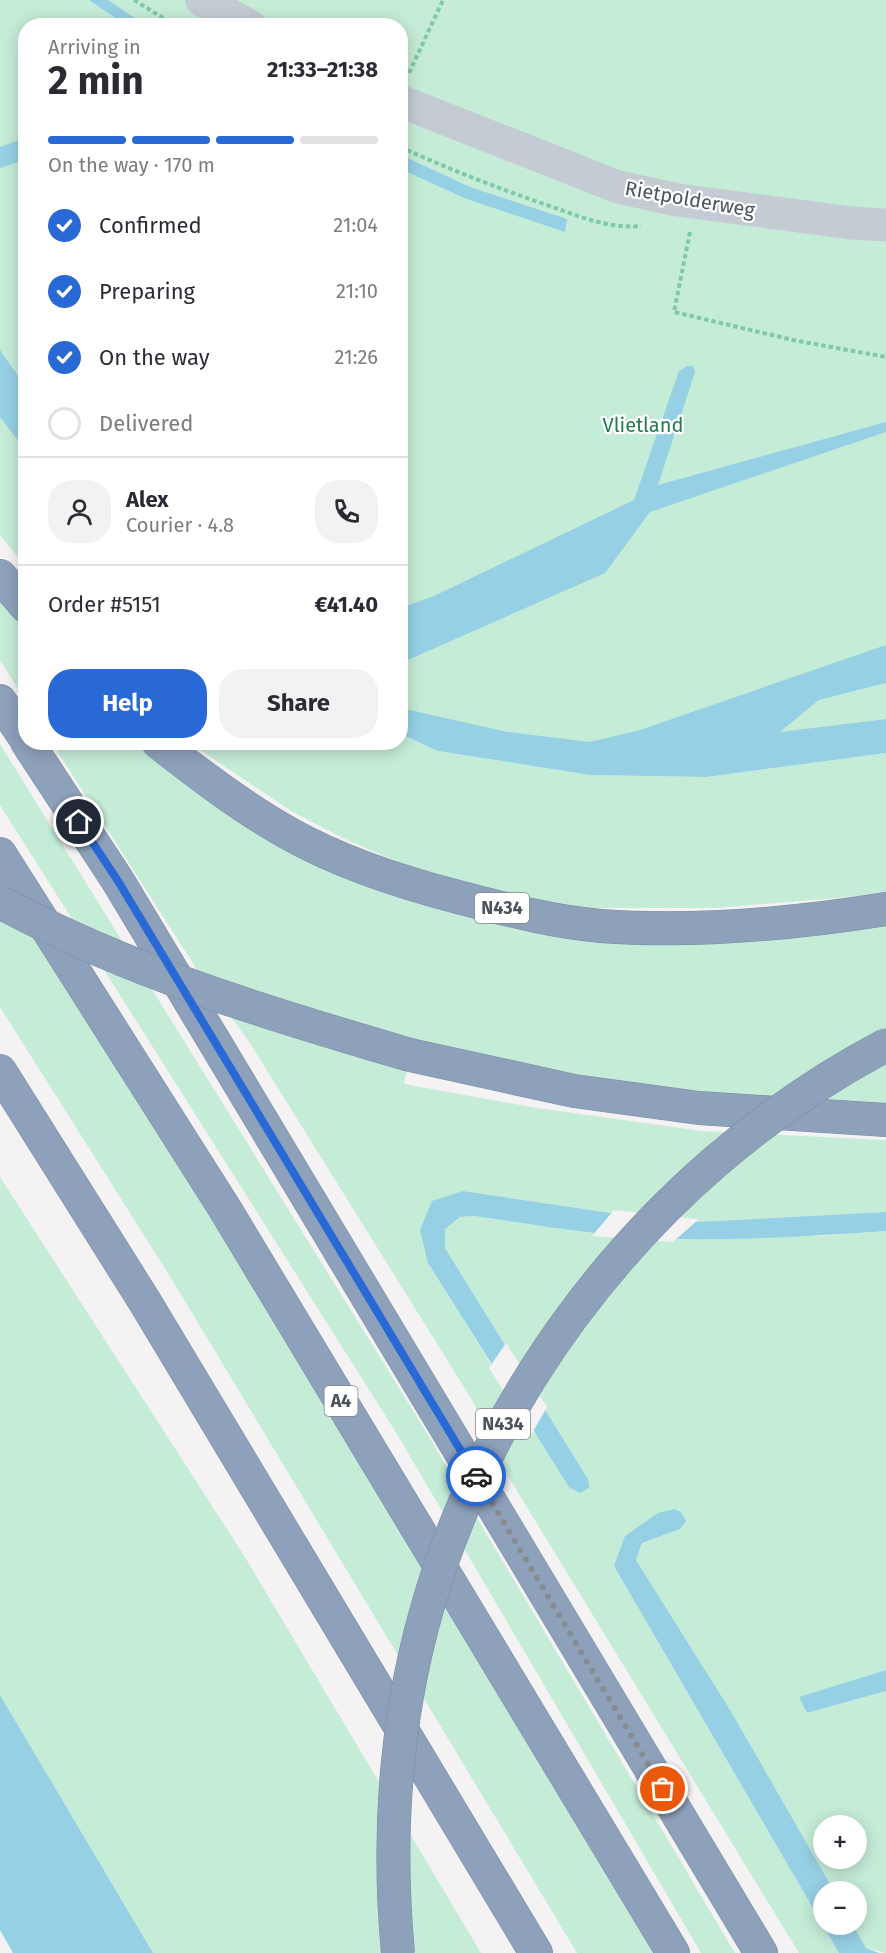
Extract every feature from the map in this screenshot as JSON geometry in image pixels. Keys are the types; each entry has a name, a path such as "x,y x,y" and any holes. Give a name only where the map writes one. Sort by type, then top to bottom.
{"highway":[{"path":"0,576 18,597"},
{"path":"0,701 18,729"},
{"path":"32,750 118,881 761,1953"},
{"name":"N434","path":"168,750 213,785 289,834 354,864 408,884 535,916 599,926 726,928 886,909"},
{"name":"A4","path":"0,854 225,1209 673,1953"},
{"path":"0,902 89,945 252,1009 410,1055 574,1090 699,1108 886,1120"},
{"name":"N434","path":"398,1953 392,1859 395,1799 407,1694 438,1576 479,1473 504,1423 565,1326 637,1236 676,1196 766,1121 845,1067 886,1045"},
{"path":"0,1071 145,1302 536,1953"}],"street":[{"path":"202,0 235,18"},
{"name":"Rietpolderweg","path":"408,93 618,187 678,200 851,223 886,225"}],"path":[{"path":"134,0 163,18"},
{"path":"408,80 443,0"},
{"path":"408,151 478,182 619,228"},
{"path":"678,200 690,230 674,312 793,340 886,357"}],"green space":[{"name":"Vlietland","path":"0,0 886,0 886,672 632,756 408,719 408,18 18,18 18,416 0,392"},
{"path":"0,417 18,441 18,557 0,535"},
{"path":"0,594 18,616 18,689 0,660"},
{"path":"886,683 886,719 779,733 819,700"},
{"path":"408,737 438,751 590,775 706,777 886,753 886,894 716,908 568,908 413,868 349,841 291,811 200,750 408,750"},
{"path":"0,744 422,1425 735,1953 701,1953 397,1434 0,805"},
{"path":"56,750 150,750 194,790 545,930 886,921 886,1110 839,1110 576,1079 412,1040 404,1084 537,1108 702,1131 886,1140 886,1212 696,1222 611,1213 463,1191 428,1263 533,1432 588,1479 445,1248 445,1229 460,1217 473,1216 594,1233 821,1236 886,1231 886,1670 800,1697 807,1713 886,1691 886,1953 866,1948 859,1935 867,1935 867,1881 828,1881 821,1869 867,1869 867,1815 813,1815 813,1854 732,1713 636,1560 642,1543 680,1529 674,1509 614,1566 813,1908 813,1935 829,1935 839,1953 799,1953 508,1476 472,1400 250,1043 196,968"},
{"path":"0,884 229,1244 653,1953 577,1953 171,1278 0,1007"},
{"path":"0,1177 243,1554 481,1953 153,1953 0,1695"}],"water":[{"path":"89,0 108,0 135,18 116,18"},
{"path":"18,141 18,162 0,168 0,147"},
{"path":"408,158 470,187 567,219 565,232 464,198 408,172"},
{"path":"0,350 18,376 18,441 0,417"},
{"path":"687,366 693,366 695,372 658,485 886,422 886,432 650,512 605,573 408,660 408,605 434,596 634,500 679,371"},
{"path":"886,645 886,683 819,700 780,732 886,719 886,753 706,777 590,775 438,751 408,737 408,710 507,732 590,742 640,730"},
{"path":"463,1191 611,1213 696,1222 886,1212 886,1231 755,1238 651,1238 473,1216 460,1217 445,1229 445,1248 588,1479 589,1488 580,1493 569,1487 428,1263 420,1230 432,1201"},
{"path":"674,1509 681,1512 686,1521 680,1529 642,1543 636,1560 732,1713 813,1854 813,1869 821,1869 828,1881 813,1881 813,1908 614,1566 625,1536 658,1513"},
{"path":"886,1670 886,1691 807,1713 799,1697"},
{"path":"0,1695 153,1953 13,1953 0,1930"},
{"path":"829,1935 859,1935 866,1948 879,1953 839,1953"}],"pier":[{"path":"614,1210 699,1219 673,1242 592,1236"},
{"path":"506,1343 547,1407 531,1435 489,1368"}],"way so far":[{"path":"476,1476 663,1789"}],"route":[{"path":"79,822 118,881 476,1476"}]}
